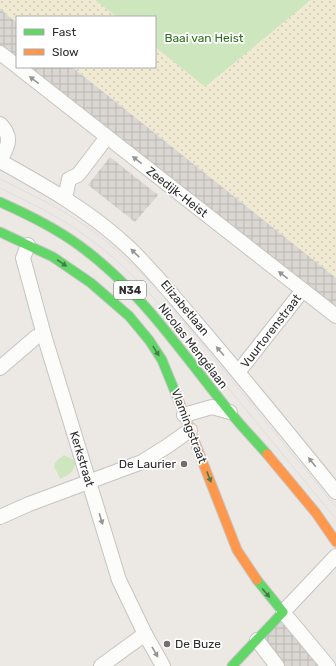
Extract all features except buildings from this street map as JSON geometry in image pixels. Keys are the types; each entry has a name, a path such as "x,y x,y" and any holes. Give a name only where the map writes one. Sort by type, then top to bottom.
{"street":[{"name":"Zeedijk-Heist","path":"0,53 16,66"},
{"name":"Zeedijk-Heist","path":"18,68 336,316"},
{"path":"0,124 8,135 8,146 0,161"},
{"path":"65,198 68,179 78,175 107,137"},
{"name":"Elizabetlaan","path":"0,161 65,198 102,225 143,261 239,371 336,492"},
{"name":"Nicolas Mengélaan","path":"0,202 55,230 79,245 108,268 151,312 230,412 316,513 336,542"},
{"name":"Vlamingstraat","path":"0,232 53,257 91,283 129,316 149,340 162,360 237,550 249,571 328,666"},
{"name":"Kerkstraat","path":"28,244 24,258 44,335 119,580 145,634 163,666"},
{"name":"Vuurtorenstraat","path":"239,371 303,290"},
{"path":"0,368 36,337 44,335"},
{"path":"184,415 212,407 230,412"},
{"path":"0,517 29,504 142,462 190,430"},
{"path":"232,666 336,556"},
{"path":"102,666 145,634"},
{"path":"257,640 277,666"}],"green space":[{"name":"Baai van Heist","path":"95,0 311,0 205,87 156,48 156,16 116,16"},
{"path":"64,455 76,461 71,472 60,479 54,468 55,463 57,462 56,461"}],"sand":[{"path":"0,0 95,0 116,16 16,16 16,22 0,9"},
{"path":"311,0 336,0 336,278 74,68 156,68 156,48 205,87"}],"shaded area":[{"path":"0,9 16,22 16,60 0,48"},
{"path":"25,68 73,68 336,278 336,311"},
{"path":"110,157 158,195 135,222 88,185"},
{"path":"283,612 328,666 277,666 257,640"}],"tram line":[{"path":"0,179 66,213 105,240 140,272 162,295 336,507"},
{"path":"0,188 42,209 73,227 114,258 159,304 336,519"}],"traffic: fast":[{"path":"0,202 21,211 71,239 104,265 126,285 165,330 240,424 267,454"},
{"path":"0,232 53,257 91,283 129,316 149,340 162,360 178,399"},
{"path":"232,666 283,612 257,580"}],"traffic: slow":[{"path":"178,399 237,550 257,580"},
{"path":"267,454 316,513 336,542"}],"place":[{"name":"De Laurier","path":"184,464"},
{"name":"De Buze","path":"167,644"}]}
